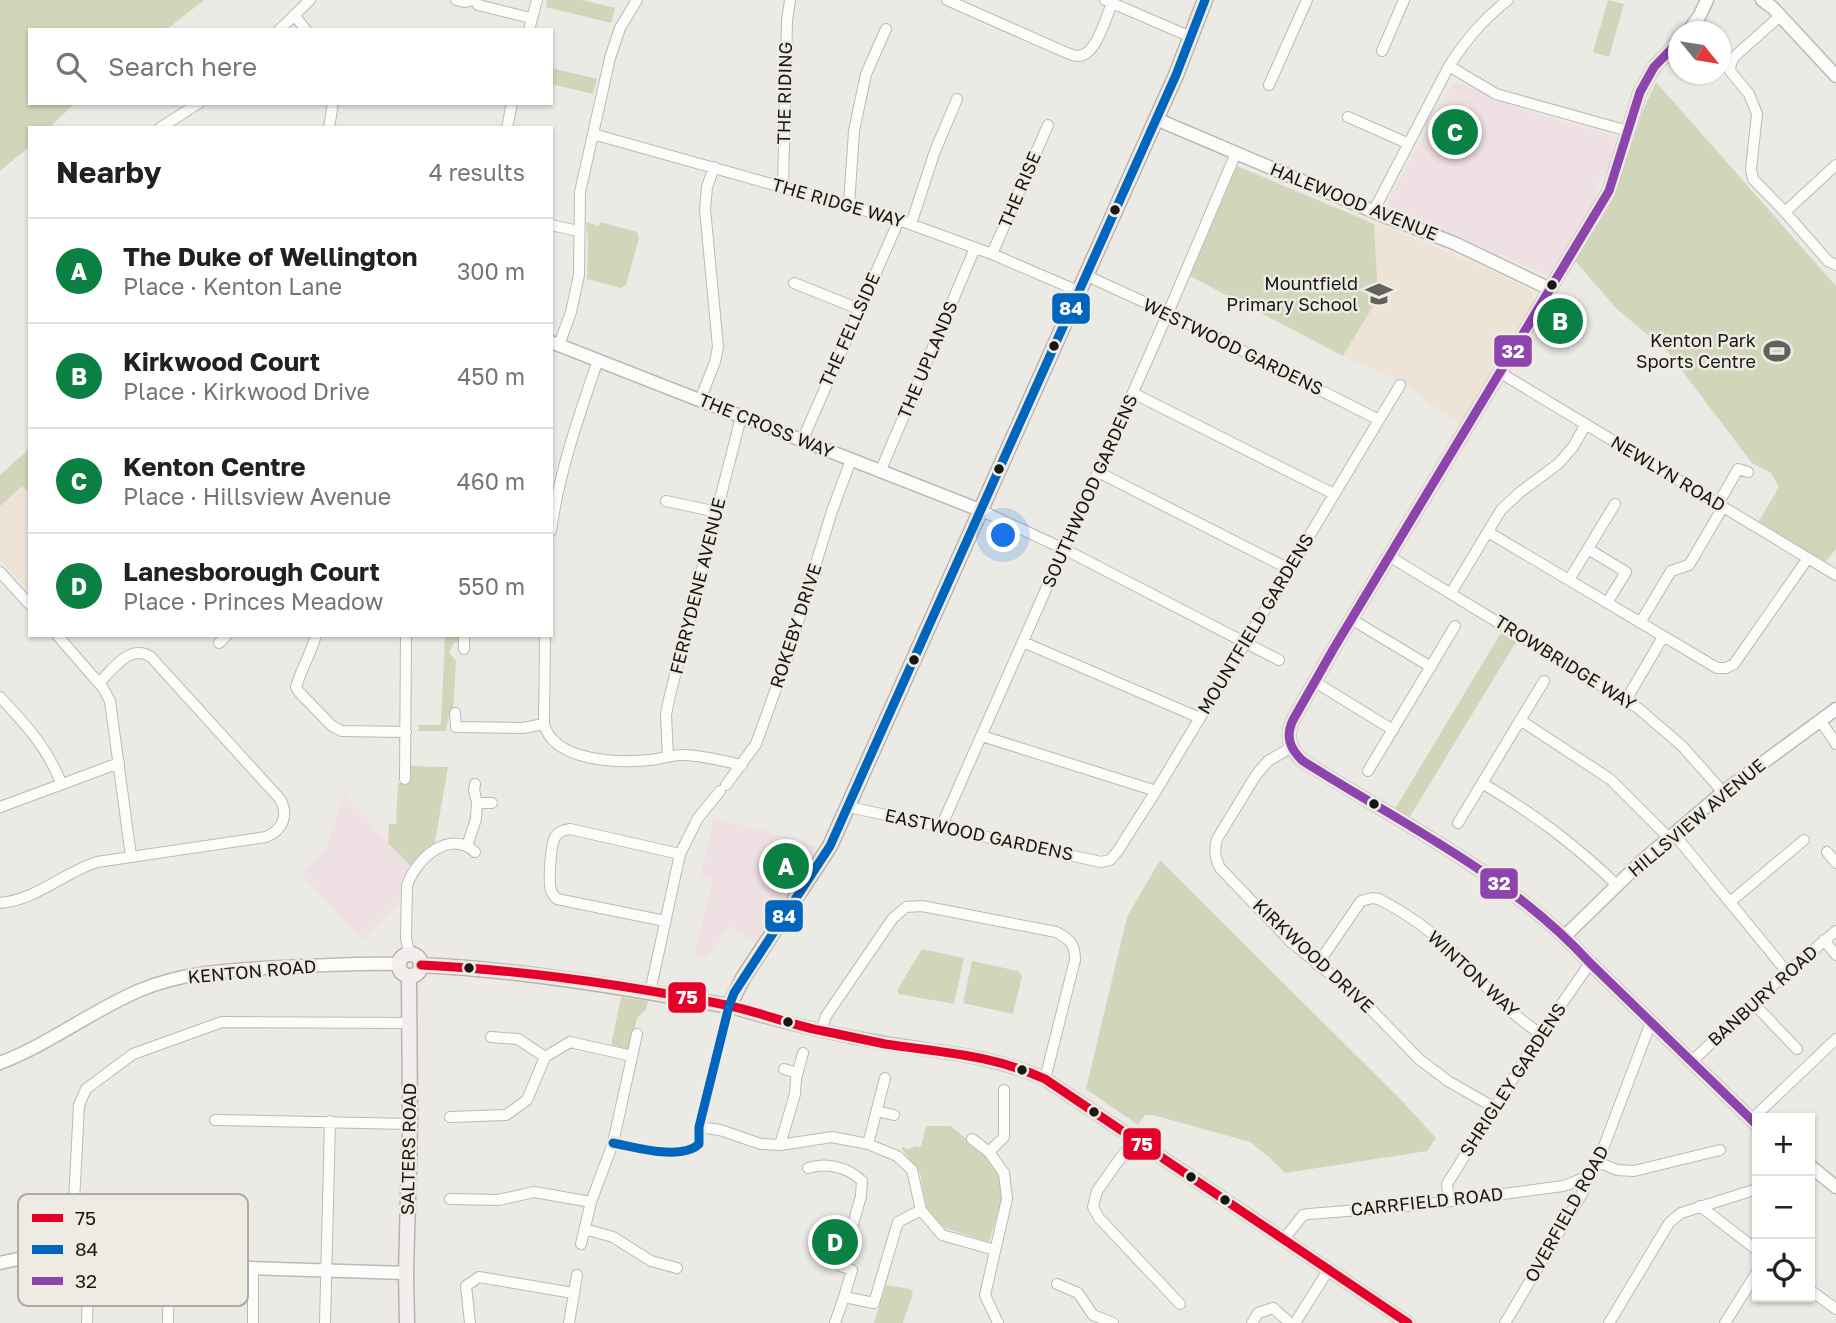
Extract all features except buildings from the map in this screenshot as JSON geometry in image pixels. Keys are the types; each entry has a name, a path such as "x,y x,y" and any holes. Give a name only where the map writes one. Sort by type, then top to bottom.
{"main road":[{"path":"421,965 465,967 559,978 729,1006 743,978 830,846 849,807 1156,119 1205,0"},
{"path":"409,953 418,957 421,965 416,974 410,976 404,975 398,964 400,958 409,953"},
{"name":"SALTERS ROAD","path":"407,1323 410,976"}],"street":[{"path":"281,28 310,0"},
{"path":"529,28 537,0"},
{"path":"555,343 572,312 579,275 580,192 610,58 620,28 637,0"},
{"name":"THE RIDING","path":"783,187 787,21 790,0"},
{"path":"947,0 1079,56 1088,54 1096,43 1109,2 1191,37"},
{"path":"1269,85 1307,0"},
{"path":"1382,51 1404,0"},
{"path":"1373,212 1449,66 1484,19 1507,0"},
{"path":"1696,21 1707,0"},
{"path":"1762,0 1836,76"},
{"path":"468,1 531,18"},
{"path":"294,15 304,28"},
{"path":"1780,16 1735,56 1731,63 1730,71 1749,94 1758,114 1751,169 1753,179 1828,261 1836,265"},
{"path":"849,205 854,131 861,97 866,74 887,29"},
{"path":"1668,53 1649,75 1640,92 1609,191 1351,620 1289,729 1289,740 1293,750 1318,770 1481,870 1526,902 1565,936 1752,1121"},
{"path":"1449,66 1496,94 1628,131"},
{"path":"911,224 935,151 957,99"},
{"path":"163,126 196,105"},
{"path":"329,126 333,105"},
{"path":"508,126 512,105"},
{"path":"1348,117 1407,143"},
{"name":"HALEWOOD AVENUE","path":"1156,119 1373,212 1454,243 1550,289"},
{"name":"THE RISE","path":"992,254 1048,125"},
{"name":"THE RIDGE WAY","path":"593,134 899,220 992,254 1078,291"},
{"name":"SOUTHWOOD GARDENS","path":"941,827 1236,153"},
{"path":"1785,212 1836,165"},
{"path":"700,400 718,347 705,209 707,187 714,167"},
{"name":"THE FELLSIDE","path":"803,441 899,220"},
{"path":"553,225 578,231"},
{"name":"THE UPLANDS","path":"880,472 975,248"},
{"name":"WESTWOOD GARDENS","path":"1085,275 1168,313 1379,420"},
{"path":"794,283 859,309"},
{"name":"THE CROSS WAY","path":"555,343 980,510"},
{"path":"553,511 556,482 598,360"},
{"name":"NEWLYN ROAD","path":"1499,372 1836,575"},
{"name":"MOUNTFIELD GARDENS","path":"1110,860 1156,791 1400,385"},
{"path":"1133,393 1334,494"},
{"name":"FERRYDENE AVENUE","path":"668,756 666,715 669,699 741,417"},
{"path":"1451,593 1508,502 1558,464 1573,447 1586,424"},
{"name":"ROKEBY DRIVE","path":"650,992 680,855 698,818 756,744 783,670 832,511 851,460"},
{"path":"1640,623 1671,571 1689,565 1738,468 1748,472"},
{"path":"1098,472 1289,569"},
{"path":"666,501 717,512"},
{"path":"1569,580 1615,504"},
{"path":"980,510 1064,549 1279,660"},
{"path":"1488,532 1717,668 1734,664 1808,558"},
{"path":"1588,549 1626,572 1607,603"},
{"name":"TROWBRIDGE WAY","path":"1389,556 1626,700 1682,746 1723,792"},
{"path":"0,572 28,603"},
{"path":"1351,620 1431,667"},
{"path":"1368,771 1455,626"},
{"path":"59,637 99,683 110,701 131,856"},
{"path":"315,637 296,687 299,692 332,726 342,731 406,732"},
{"path":"405,779 406,637"},
{"path":"464,637 464,649"},
{"path":"545,637 544,724 552,742 574,753 612,761 652,760 668,756 706,757 742,765"},
{"path":"1626,700 1663,637"},
{"path":"1023,642 1199,718"},
{"path":"0,904 29,897 84,867 131,856 266,837 281,827 284,808 271,789 147,654 130,653 99,683"},
{"path":"1458,823 1544,681"},
{"path":"1315,682 1393,730"},
{"path":"0,697 30,728 48,752 61,783"},
{"name":"HILLSVIEW AVENUE","path":"1565,936 1616,885 1723,792 1836,709"},
{"path":"455,713 456,727 523,729 544,724"},
{"path":"1520,720 1610,779 1671,836 1787,972"},
{"path":"1820,720 1836,744"},
{"path":"982,736 1156,791"},
{"name":"KIRKWOOD DRIVE","path":"1293,750 1268,761 1256,775 1217,839 1214,850 1220,868 1291,942 1361,999 1419,1059 1448,1081 1495,1108"},
{"path":"0,807 119,763"},
{"path":"1482,783 1557,831 1616,885"},
{"path":"409,953 406,938 407,886 410,878 423,860 437,848 450,843 471,849 477,803 475,784"},
{"path":"477,803 492,803"},
{"name":"EASTWOOD GARDENS","path":"849,807 1101,862 1110,860"},
{"path":"665,921 557,899 551,892 550,885 552,845 562,830 570,829 680,855"},
{"path":"1730,902 1804,840"},
{"path":"1827,852 1836,863"},
{"name":"WINTON WAY","path":"1317,965 1361,901 1379,899 1432,933 1510,1012 1541,1034"},
{"path":"821,1031 826,1016 893,918 906,907 922,906 1056,932 1068,938 1075,948 1075,960 1045,1079"},
{"name":"BANBURY ROAD","path":"1691,1062 1787,972 1836,931"},
{"path":"1824,940 1836,955"},
{"name":"SHRIGLEY GARDENS","path":"1449,1201 1447,1184 1541,1034 1590,963"},
{"name":"KENTON ROAD","path":"0,1063 32,1050 101,1009 139,991 176,978 268,968 398,964"},
{"path":"1753,1003 1797,1049"},
{"path":"613,1143 652,1151 687,1151 699,1143 699,1127 729,1006 821,1031 886,1044 997,1060 1045,1079 1408,1323"},
{"path":"74,1194 79,1105 86,1089 133,1054 222,1022 410,1023"},
{"name":"OVERFIELD ROAD","path":"1505,1323 1583,1192 1581,1181 1591,1173 1598,1162 1651,1022"},
{"path":"581,1244 591,1202 613,1143 637,1034"},
{"path":"491,1037 518,1039 545,1057"},
{"path":"1764,1113 1836,1039"},
{"path":"450,1117 506,1115 527,1100 545,1057 570,1042 632,1056"},
{"path":"780,1145 795,1094 803,1053"},
{"path":"784,1069 797,1073"},
{"path":"869,1144 885,1078"},
{"path":"989,1152 1004,1137 1004,1090"},
{"path":"877,1111 894,1115"},
{"path":"215,1120 410,1124"},
{"path":"325,1323 330,1121"},
{"path":"699,1127 720,1130 761,1144 780,1145 831,1137 869,1144 897,1156 912,1170 921,1210 942,1235 995,1250"},
{"path":"972,1139 989,1152 1004,1173 1007,1199 985,1295 998,1323"},
{"path":"1134,1139 1097,1191 1093,1207 1095,1213 1180,1304"},
{"path":"1598,1162 1617,1170 1634,1171 1720,1150"},
{"path":"808,1168 829,1164 856,1175 862,1181 861,1196 841,1266 852,1270 835,1323"},
{"path":"1815,1170 1836,1187"},
{"name":"CARRFIELD ROAD","path":"1284,1240 1303,1215 1449,1201 1581,1181"},
{"path":"1609,1323 1669,1223 1681,1213 1752,1190"},
{"path":"450,1199 498,1200 534,1192 591,1202"},
{"path":"1700,1206 1752,1246"},
{"path":"844,1297 874,1303 898,1222 921,1210"},
{"path":"585,1229 613,1237 651,1261 677,1268"},
{"path":"0,1263 18,1259"},
{"path":"248,1268 406,1273"},
{"path":"253,1268 253,1323"},
{"path":"1295,1323 1329,1269"},
{"path":"569,1323 577,1275"},
{"path":"470,1323 466,1286 479,1277 573,1293"},
{"path":"1725,1323 1752,1280"},
{"path":"1057,1284 1078,1293 1093,1315 1113,1323"},
{"path":"1815,1294 1836,1310"},
{"path":"1252,1323 1258,1313 1273,1308 1290,1323"}],"shaded area":[{"path":"1454,83 1462,83 1511,106 1613,136 1617,143 1607,173 1595,189 1598,197 1551,274 1544,274 1391,208 1388,202"},
{"name":"Mountfield Primary School","path":"1237,166 1488,269 1532,293 1535,301 1461,423 1436,409 1408,385 1343,356 1190,276"},
{"path":"28,450 28,590 0,560 0,475"},
{"path":"344,795 411,866 401,881 400,901 362,940 301,874 325,850"},
{"path":"713,819 764,830 817,847 759,944 729,926 708,957 694,956 713,879 701,876"}],"green space":[{"path":"0,0 204,0 169,28 28,28 28,105 73,105 51,126 28,126 28,148 0,171"},
{"path":"547,0 582,0 615,8 611,23 546,7"},
{"path":"1608,0 1624,4 1609,57 1593,52"},
{"path":"553,68 597,79 593,94 553,84"},
{"path":"1656,82 1836,286 1836,549 1824,564 1757,524 1779,487 1771,473 1752,463 1667,351 1617,309 1575,261 1613,200 1643,110"},
{"path":"1237,166 1374,224 1378,298 1343,356 1190,276"},
{"path":"586,222 599,226 600,222 637,232 639,238 626,285 621,288 587,279"},
{"path":"28,450 28,492 22,486 0,506 0,475"},
{"path":"1501,633 1516,642 1409,818 1395,809"},
{"path":"445,637 460,637 460,641 454,643 449,652 456,661 453,711 449,715 446,731 418,731 418,725 440,725"},
{"path":"410,766 448,767 434,847 411,866 388,843 389,824 396,824 398,783 409,783"},
{"path":"1160,860 1436,1138 1427,1151 1285,1173 1250,1142 1153,1115 1145,1115 1138,1125 1086,1089 1127,917"},
{"path":"922,949 964,958 954,1004 899,994 897,990"},
{"path":"972,961 1018,971 1022,976 1013,1014 963,1003"},
{"path":"621,997 648,1001 646,1010 637,1018 630,1050 611,1045"},
{"path":"926,1126 951,1126 983,1153 998,1173 1003,1197 989,1242 945,1228 927,1212 920,1173 902,1149 921,1147"},
{"path":"886,1285 910,1289 913,1293 903,1323 874,1323"}],"transit line":[{"name":"84","path":"613,1143 670,1152 681,1152 699,1144 699,1127 734,993 830,846 1176,75 1205,0"},
{"name":"32","path":"1668,52 1654,67 1640,92 1609,191 1334,648 1293,720 1289,737 1292,747 1303,761 1454,853 1525,903 1559,932 1752,1120"},
{"name":"75","path":"421,965 574,979 650,991 739,1008 815,1029 885,1044 1005,1064 1045,1079 1408,1323"}],"place":[{"name":"Kenton Centre","path":"1455,132"},
{"name":"Mountfield Primary School","path":"1379,294"},
{"name":"Kirkwood Court","path":"1560,321"},
{"name":"Kenton Park Sports Centre","path":"1777,351"},
{"name":"The Duke of Wellington","path":"786,866"},
{"name":"Lanesborough Court","path":"835,1242"}]}
